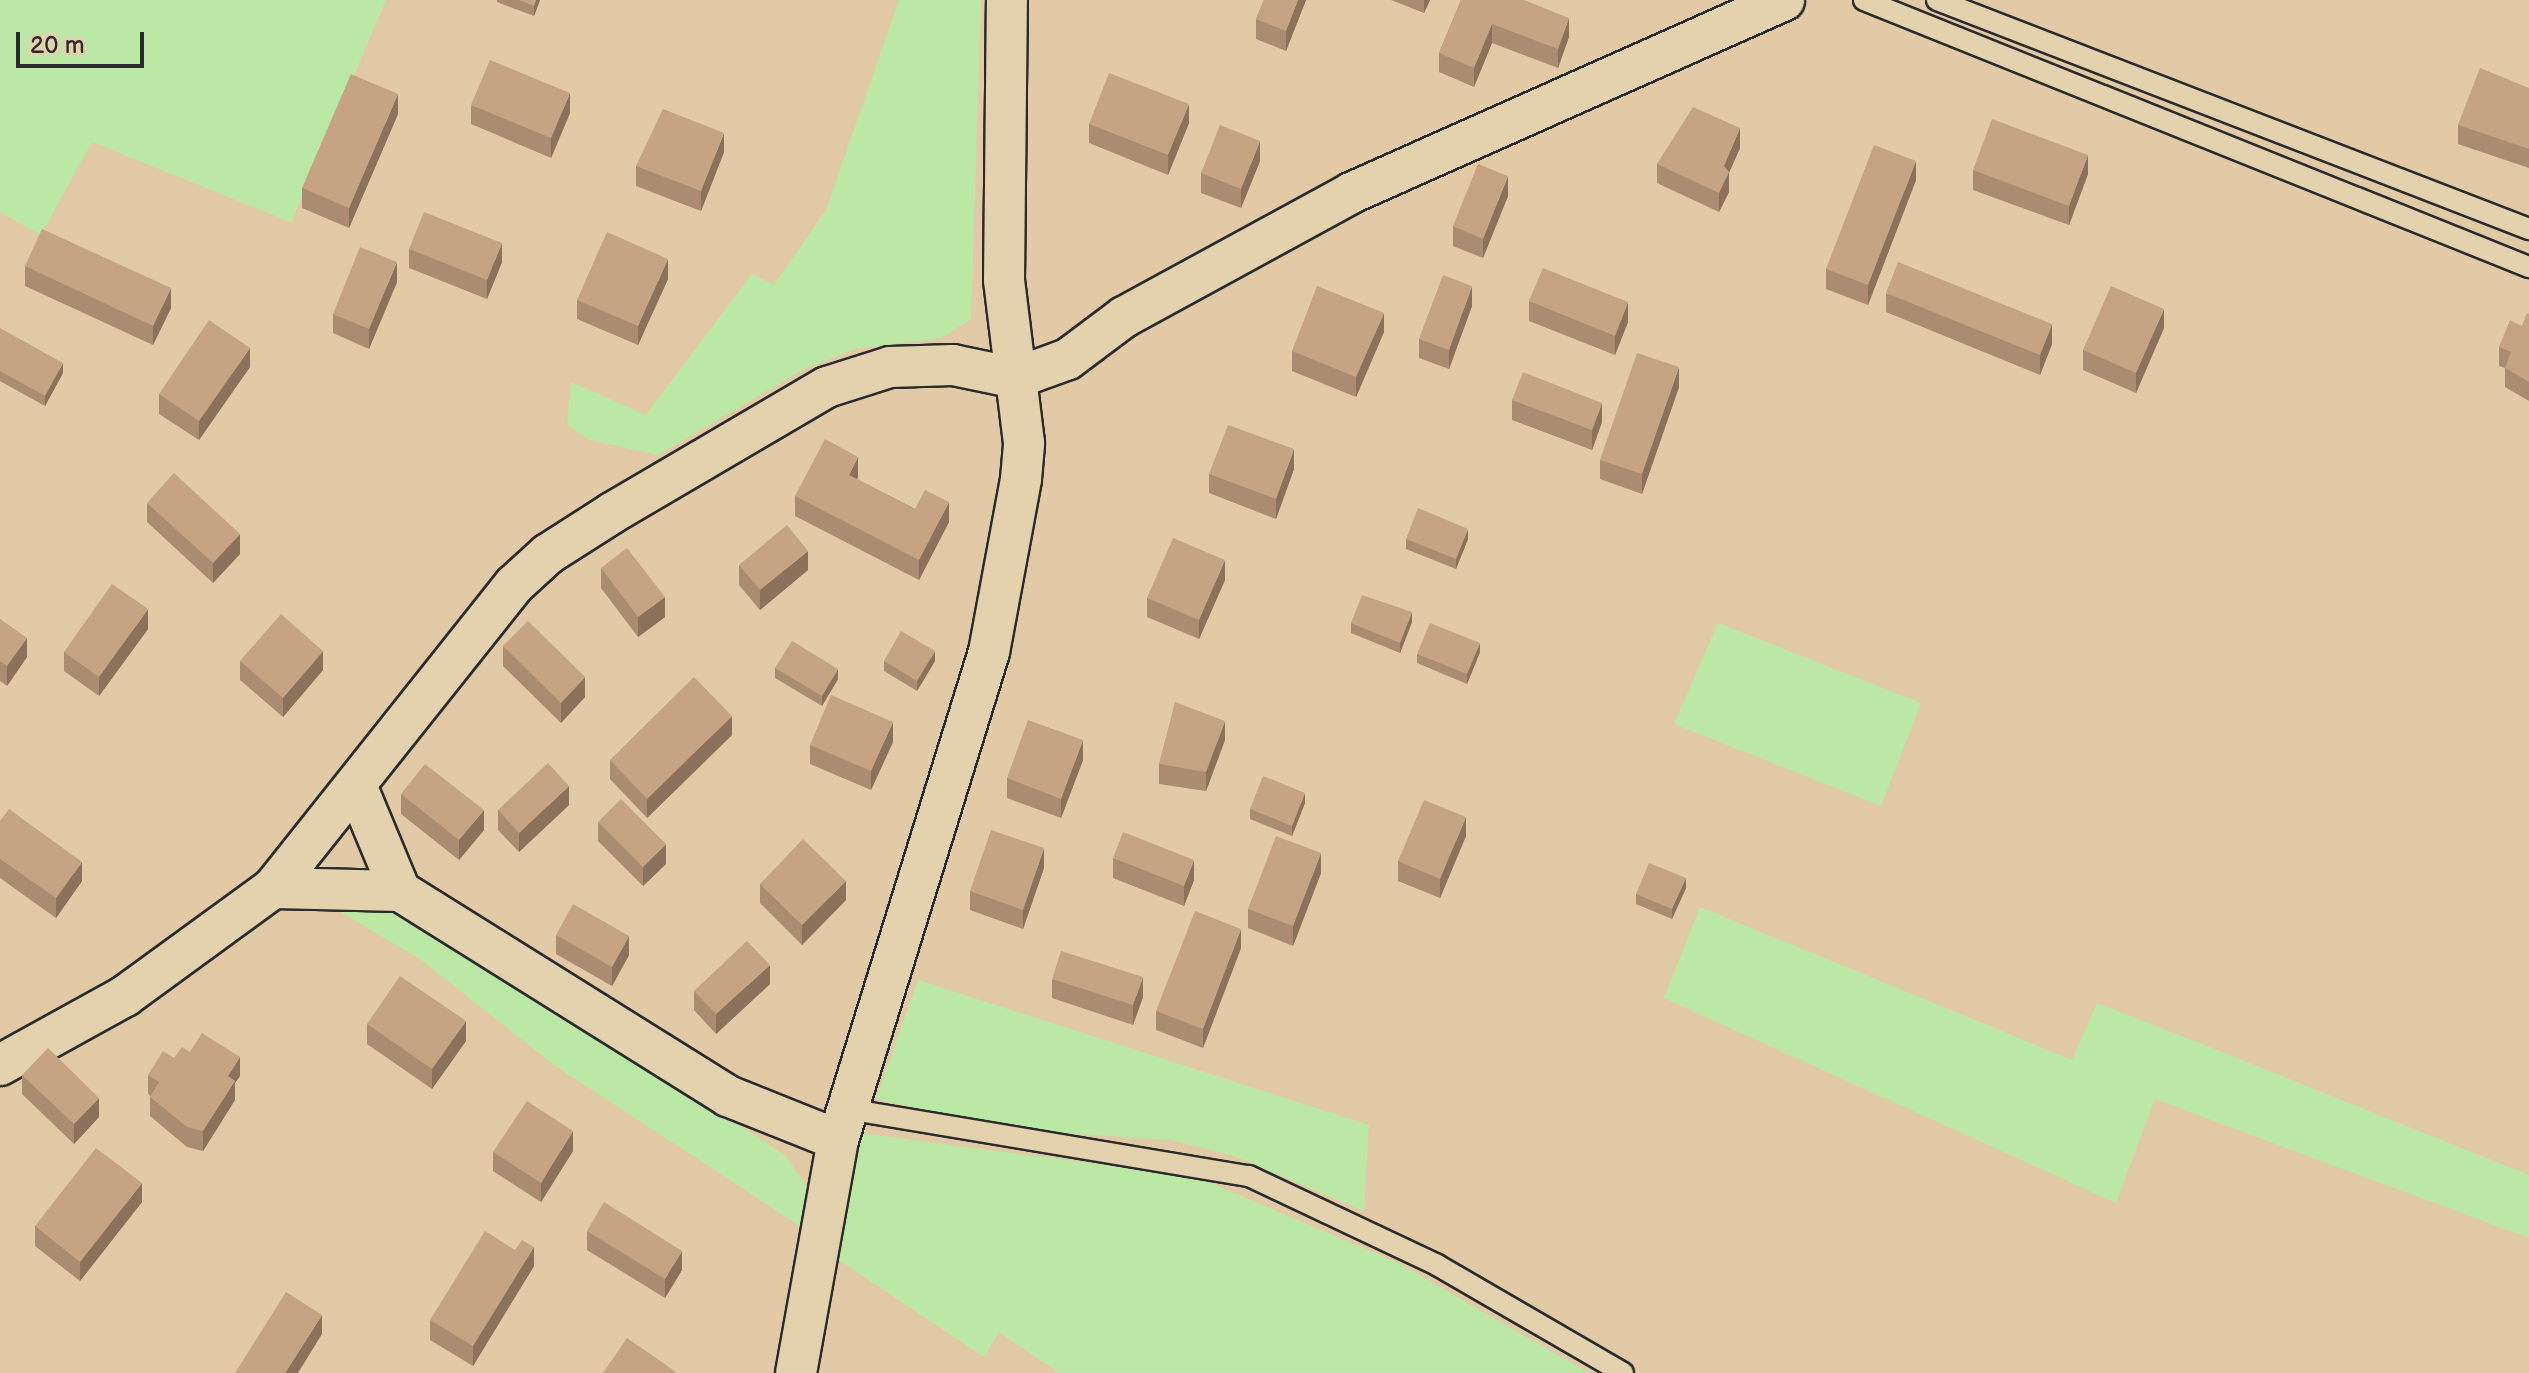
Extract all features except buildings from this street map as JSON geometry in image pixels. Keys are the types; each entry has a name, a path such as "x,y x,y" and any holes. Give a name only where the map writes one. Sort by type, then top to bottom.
{"street":[{"path":"796,1373 843,1125 993,635 1024,443 1004,280 1007,0"},
{"path":"0,1065 137,989 273,888 358,790 514,585 599,521 827,387 890,367 953,365 1016,378 1068,359 1124,317 1351,193 1784,0"},
{"path":"358,790 400,891"},
{"path":"273,888 400,891 728,1096 843,1125"}],"lane":[{"path":"1864,0 2529,267"},
{"path":"1937,0 2529,229"},
{"path":"843,1125 1249,1176 1437,1265 1623,1373"}],"green space":[{"path":"0,0 386,0 291,222 92,142 41,235 0,212"},
{"path":"899,0 981,0 971,319 942,338 855,349 802,370 658,455 590,440 567,425 571,382 646,415 752,274 774,285 826,210"},
{"path":"1718,623 1921,703 1881,806 1674,724"},
{"path":"325,903 368,903 436,931 785,1155 809,1190 800,1226 554,1065 420,959"},
{"path":"1700,907 2072,1060 2097,1003 2212,1048 2529,1175 2529,1238 2155,1099 2116,1203 1664,998"},
{"path":"918,980 1369,1125 1364,1211 1234,1156 1171,1140 1012,1130 876,1099"},
{"path":"860,1133 1197,1177 1400,1264 1589,1373 1059,1373 999,1332 984,1357 836,1258"}]}
